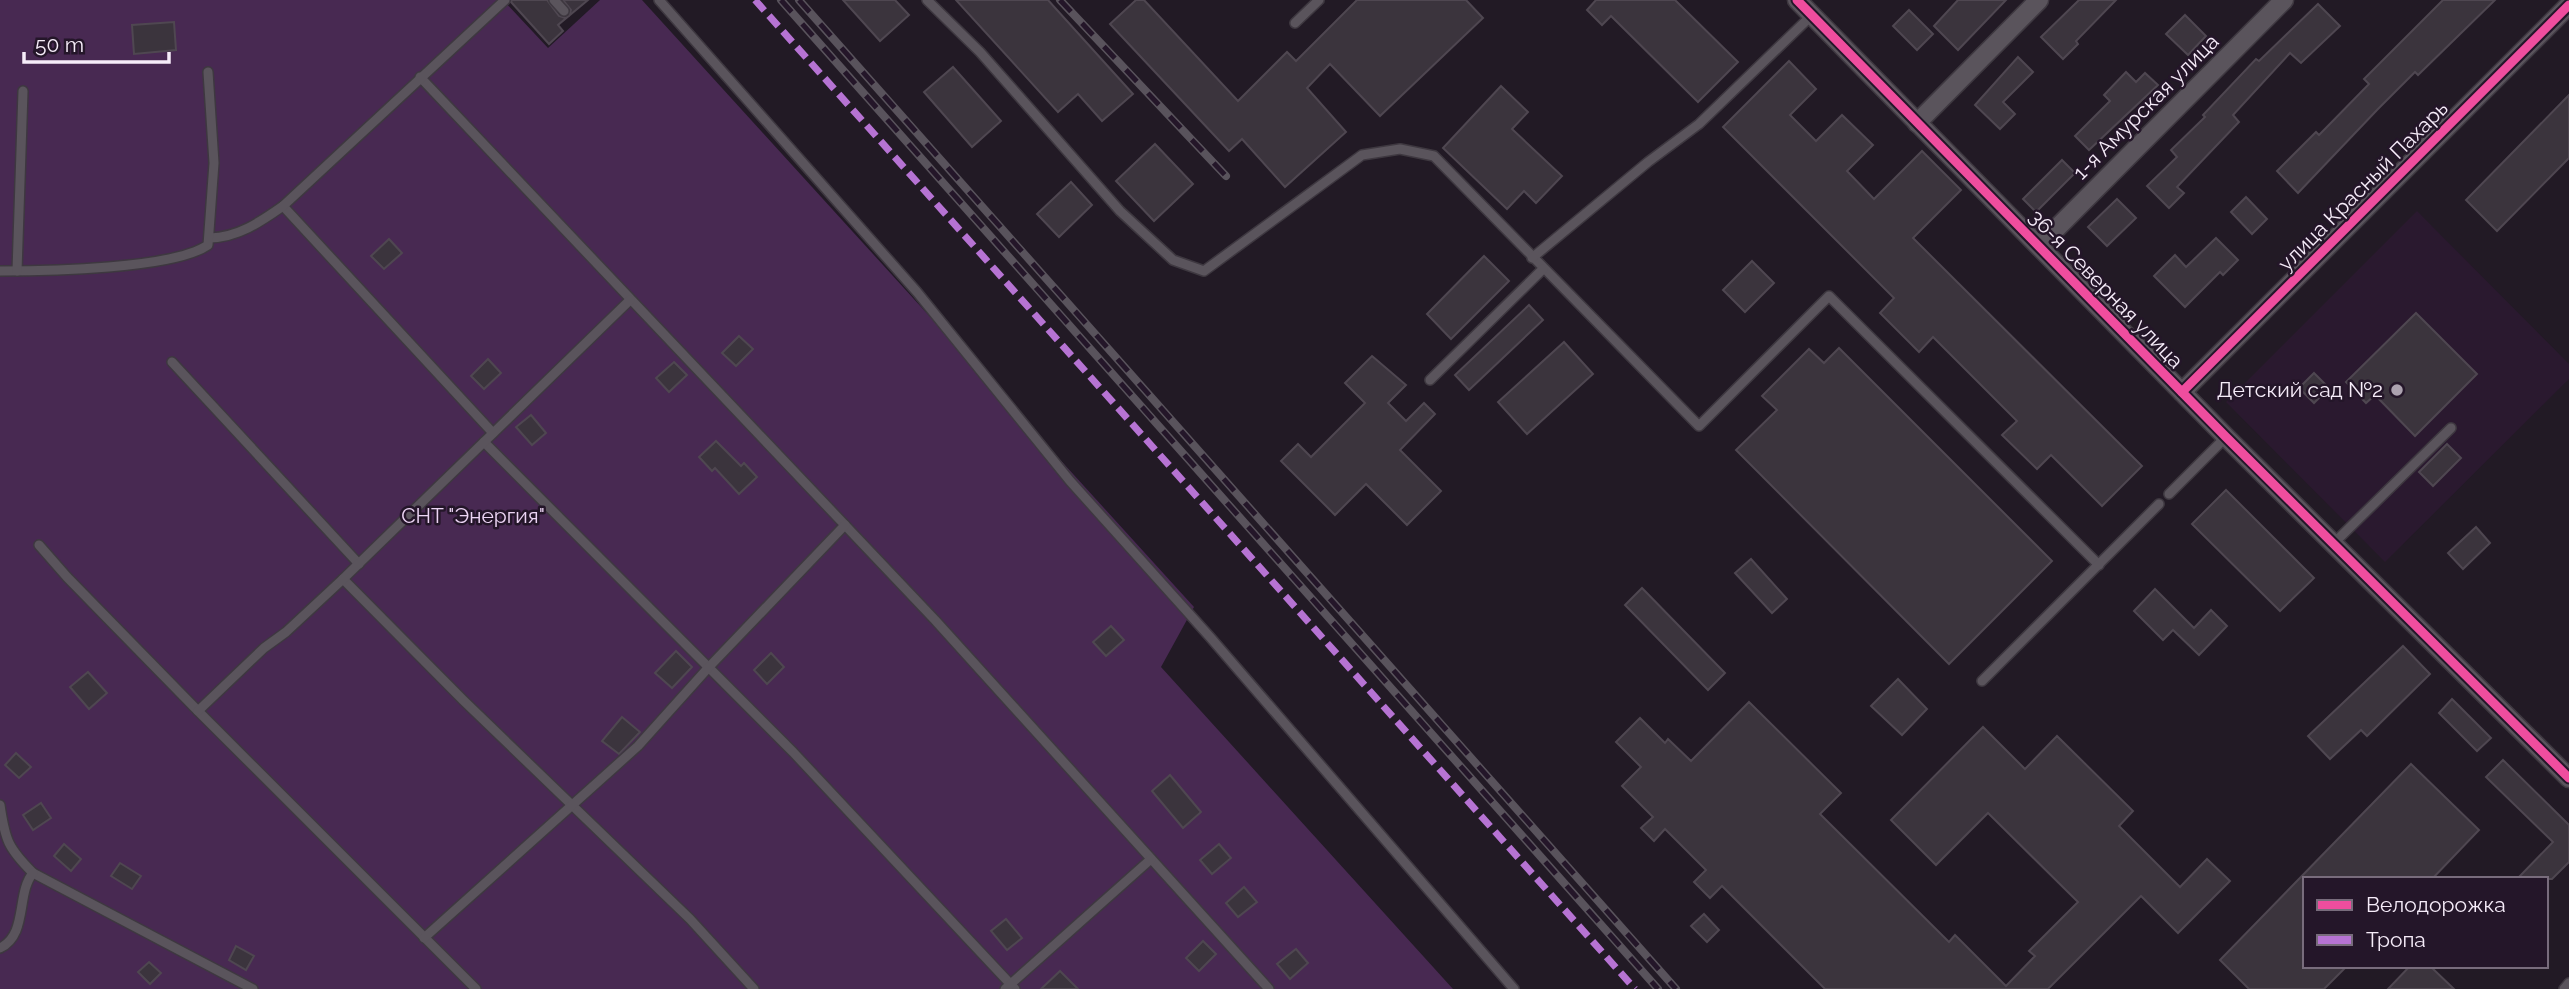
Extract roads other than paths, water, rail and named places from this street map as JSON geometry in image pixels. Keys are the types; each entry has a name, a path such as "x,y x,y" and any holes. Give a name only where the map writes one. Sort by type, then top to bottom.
{"street":[{"name":"36-я Северная улица","path":"1798,0 2226,437 2569,778"},
{"path":"1917,123 2039,0"},
{"name":"1-я Амурская улица","path":"2040,245 2284,0"},
{"name":"улица Красный Пахарь","path":"2182,392 2569,5"}],"lane":[{"path":"210,238 236,234 253,227 283,206 505,0"},
{"path":"554,0 564,11"},
{"path":"659,0 917,292 1070,481 1210,637 1514,989"},
{"path":"928,0 980,52 1119,211 1173,260 1204,271 1362,155 1400,149 1434,156 1699,426 1829,296 2098,565"},
{"path":"1295,23 1319,0"},
{"path":"1532,258 1648,162 1699,124 1812,15"},
{"path":"0,271 101,267 179,258 197,253 208,245 214,163 208,72"},
{"path":"420,77 935,620 1269,989"},
{"path":"17,271 23,91"},
{"path":"283,206 493,432"},
{"path":"1430,380 1543,269"},
{"path":"198,712 264,648 286,632 359,564 630,300"},
{"path":"173,362 359,564"},
{"path":"2333,544 2451,428"},
{"path":"2169,494 2226,437"},
{"path":"484,442 793,752 1010,987 1151,859"},
{"path":"1982,681 2159,504"},
{"path":"424,938 638,746 708,667 845,525"},
{"path":"39,545 198,712 476,989"},
{"path":"343,579 690,919 754,989"},
{"path":"0,805 3,828 12,852 33,873 253,989"},
{"path":"0,948 12,938 21,912 27,880 33,873"},
{"path":"2564,989 2569,984"}],"railway":[{"path":"781,0 1658,989"},
{"path":"799,0 1676,989"},
{"path":"1060,0 1226,176"}],"place":[{"name":"Детский сад №2","path":"2397,390"}],"park label":[{"name":"СНТ \"Энергия\"","path":"473,516"}]}
